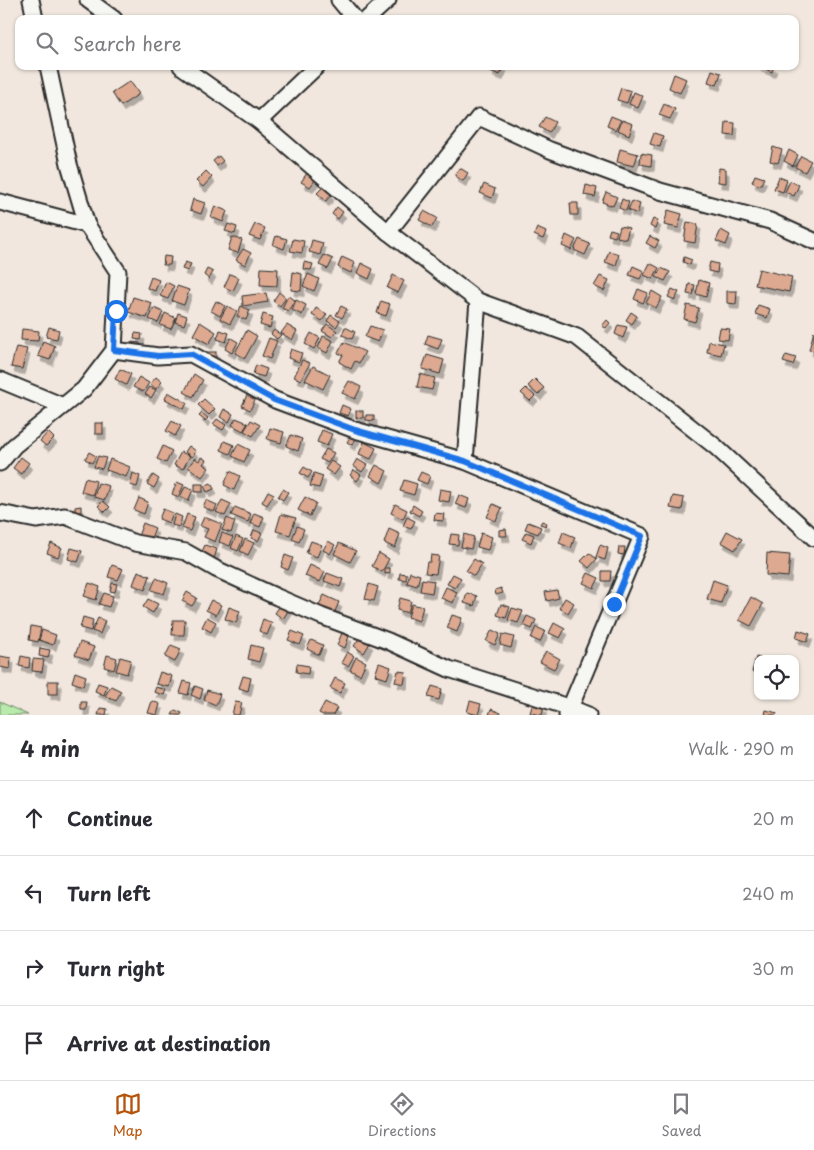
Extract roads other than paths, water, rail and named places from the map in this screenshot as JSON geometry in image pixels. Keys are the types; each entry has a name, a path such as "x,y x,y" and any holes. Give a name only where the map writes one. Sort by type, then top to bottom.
{"street":[{"path":"31,0 34,15"},
{"path":"88,0 109,15"},
{"path":"339,0 352,15"},
{"path":"371,15 388,0"},
{"path":"0,463 14,446 84,389 114,350 118,272 87,226 69,164 49,70"},
{"path":"186,70 260,121 388,232 478,301 577,337 716,447 814,538"},
{"path":"260,121 313,70"},
{"path":"388,232 478,117 550,150 660,191 770,221 814,241"},
{"path":"0,202 87,226"},
{"path":"465,461 478,301"},
{"path":"114,350 158,356 191,354 274,400 355,430 465,461 642,536 569,711"},
{"path":"0,380 63,406"},
{"path":"0,513 36,520 65,516 135,543 186,552 216,569 277,597 388,641 450,670 569,711 588,715"}]}
